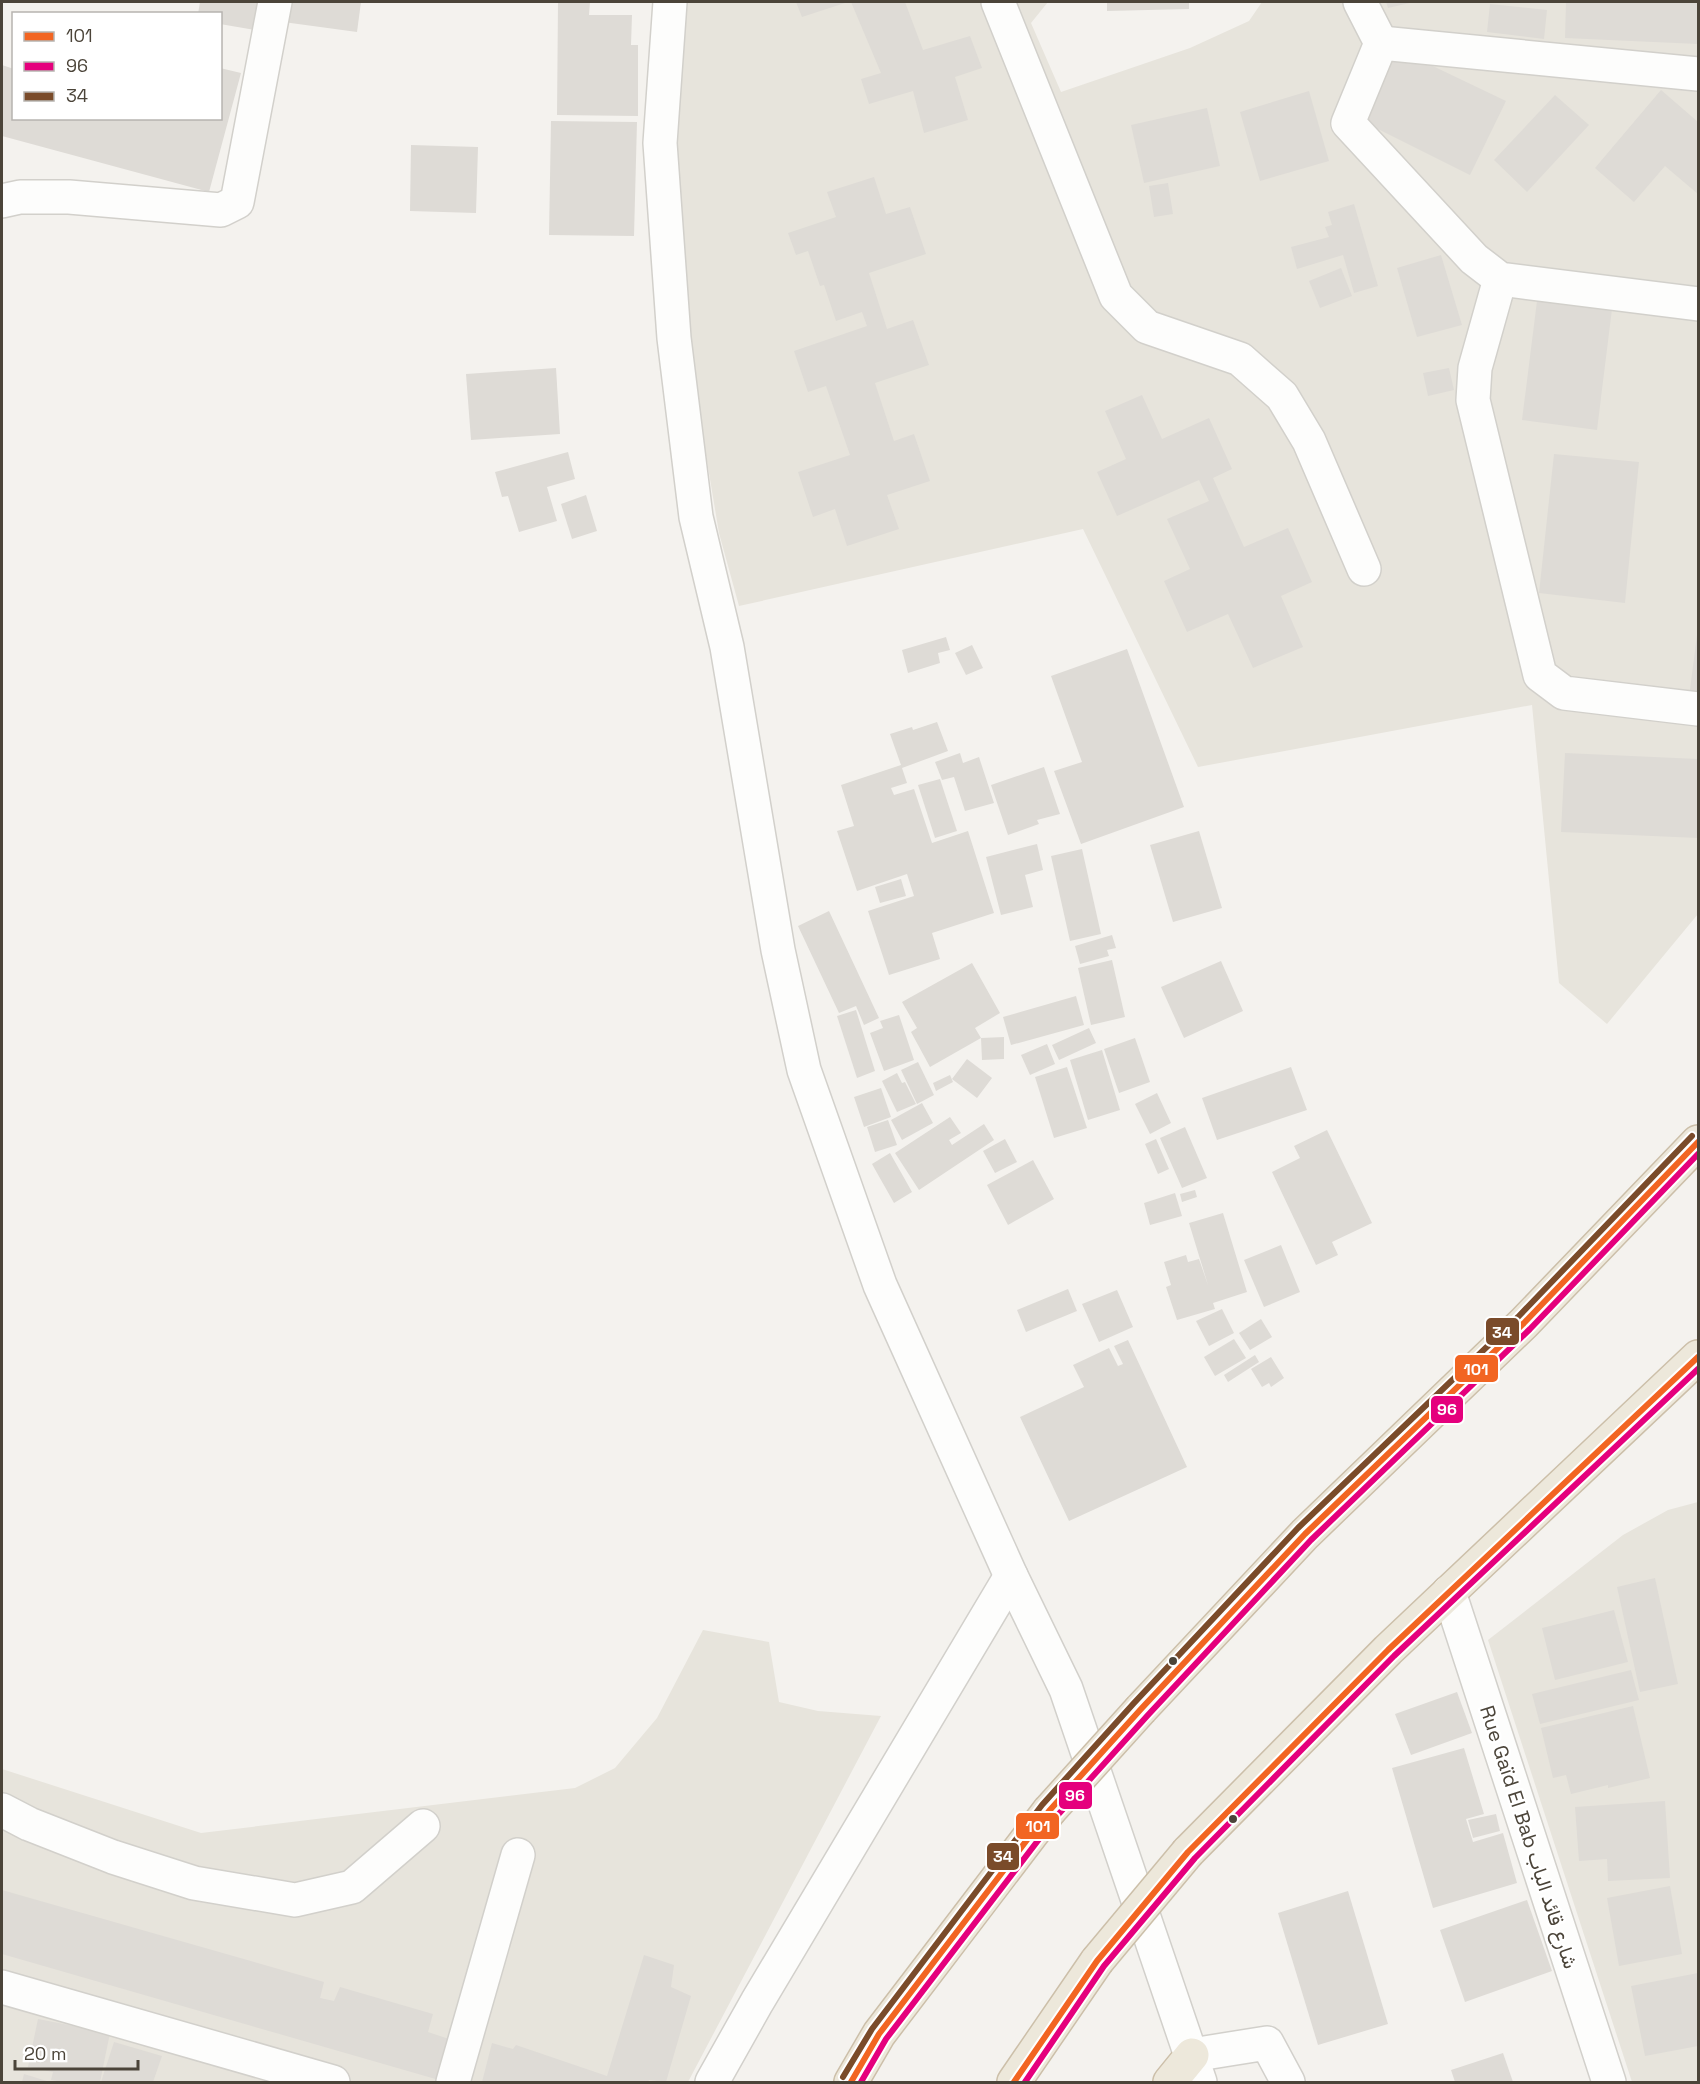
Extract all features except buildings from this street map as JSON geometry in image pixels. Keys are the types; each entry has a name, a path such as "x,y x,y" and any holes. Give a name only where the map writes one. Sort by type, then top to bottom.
{"highway":[{"path":"851,2082 879,2034 1049,1811 1305,1534 1524,1323 1698,1142"},
{"path":"1014,2082 1097,1961 1188,1852 1388,1650 1698,1357"},
{"path":"1170,2082 1194,2073"}],"street":[{"path":"2,201 20,196 69,196 221,210 237,202 275,2"},
{"path":"670,2 660,142 674,338 694,505 727,647 778,950 801,1059 880,1285 1011,1576 1066,1689 1194,2073 1268,2043 1288,2082"},
{"path":"998,2 1116,296 1147,327 1240,359 1282,396 1309,441 1364,569"},
{"path":"1360,2 1382,43"},
{"path":"1382,43 1698,74"},
{"path":"1382,43 1348,123 1474,260 1500,279 1698,304"},
{"path":"1500,279 1475,368 1473,400 1540,675 1564,693 1698,709"},
{"path":"712,2082 757,2002 1011,1576"},
{"name":"Rue Gaïd El Bab شارع قائد الباب","path":"1449,1592 1609,2082"},
{"path":"2,1810 29,1824 103,1853 194,1883 295,1900 352,1887 423,1826"},
{"path":"453,2082 518,1855"},
{"path":"2,1987 333,2082"}],"shaded area":[{"path":"685,2 1048,2 1031,23 1061,92 1190,48 1249,21 1262,2 1698,2 1698,914 1607,1024 1559,983 1532,705 1198,767 1083,529 739,606 719,533 686,335 670,148"},
{"path":"1698,1502 1698,2082 1632,2082 1488,1640 1623,1535 1668,1510"},
{"path":"703,1630 769,1642 779,1702 818,1711 881,1716 688,2082 2,2082 2,1769 201,1833 575,1788 615,1768 657,1718"}],"transit line":[{"name":"34","path":"843,2077 872,2029 1042,1805 1134,1703 1298,1528 1518,1317 1692,1136"},
{"name":"101","path":"851,2082 879,2034 1049,1811 1305,1534 1524,1323 1698,1142"},
{"name":"96","path":"861,2082 886,2039 1056,1817 1311,1540 1530,1329 1698,1154"},
{"name":"101","path":"1014,2082 1097,1961 1188,1852 1388,1650 1698,1357"},
{"name":"96","path":"1025,2082 1104,1966 1195,1858 1394,1656 1698,1369"}]}
